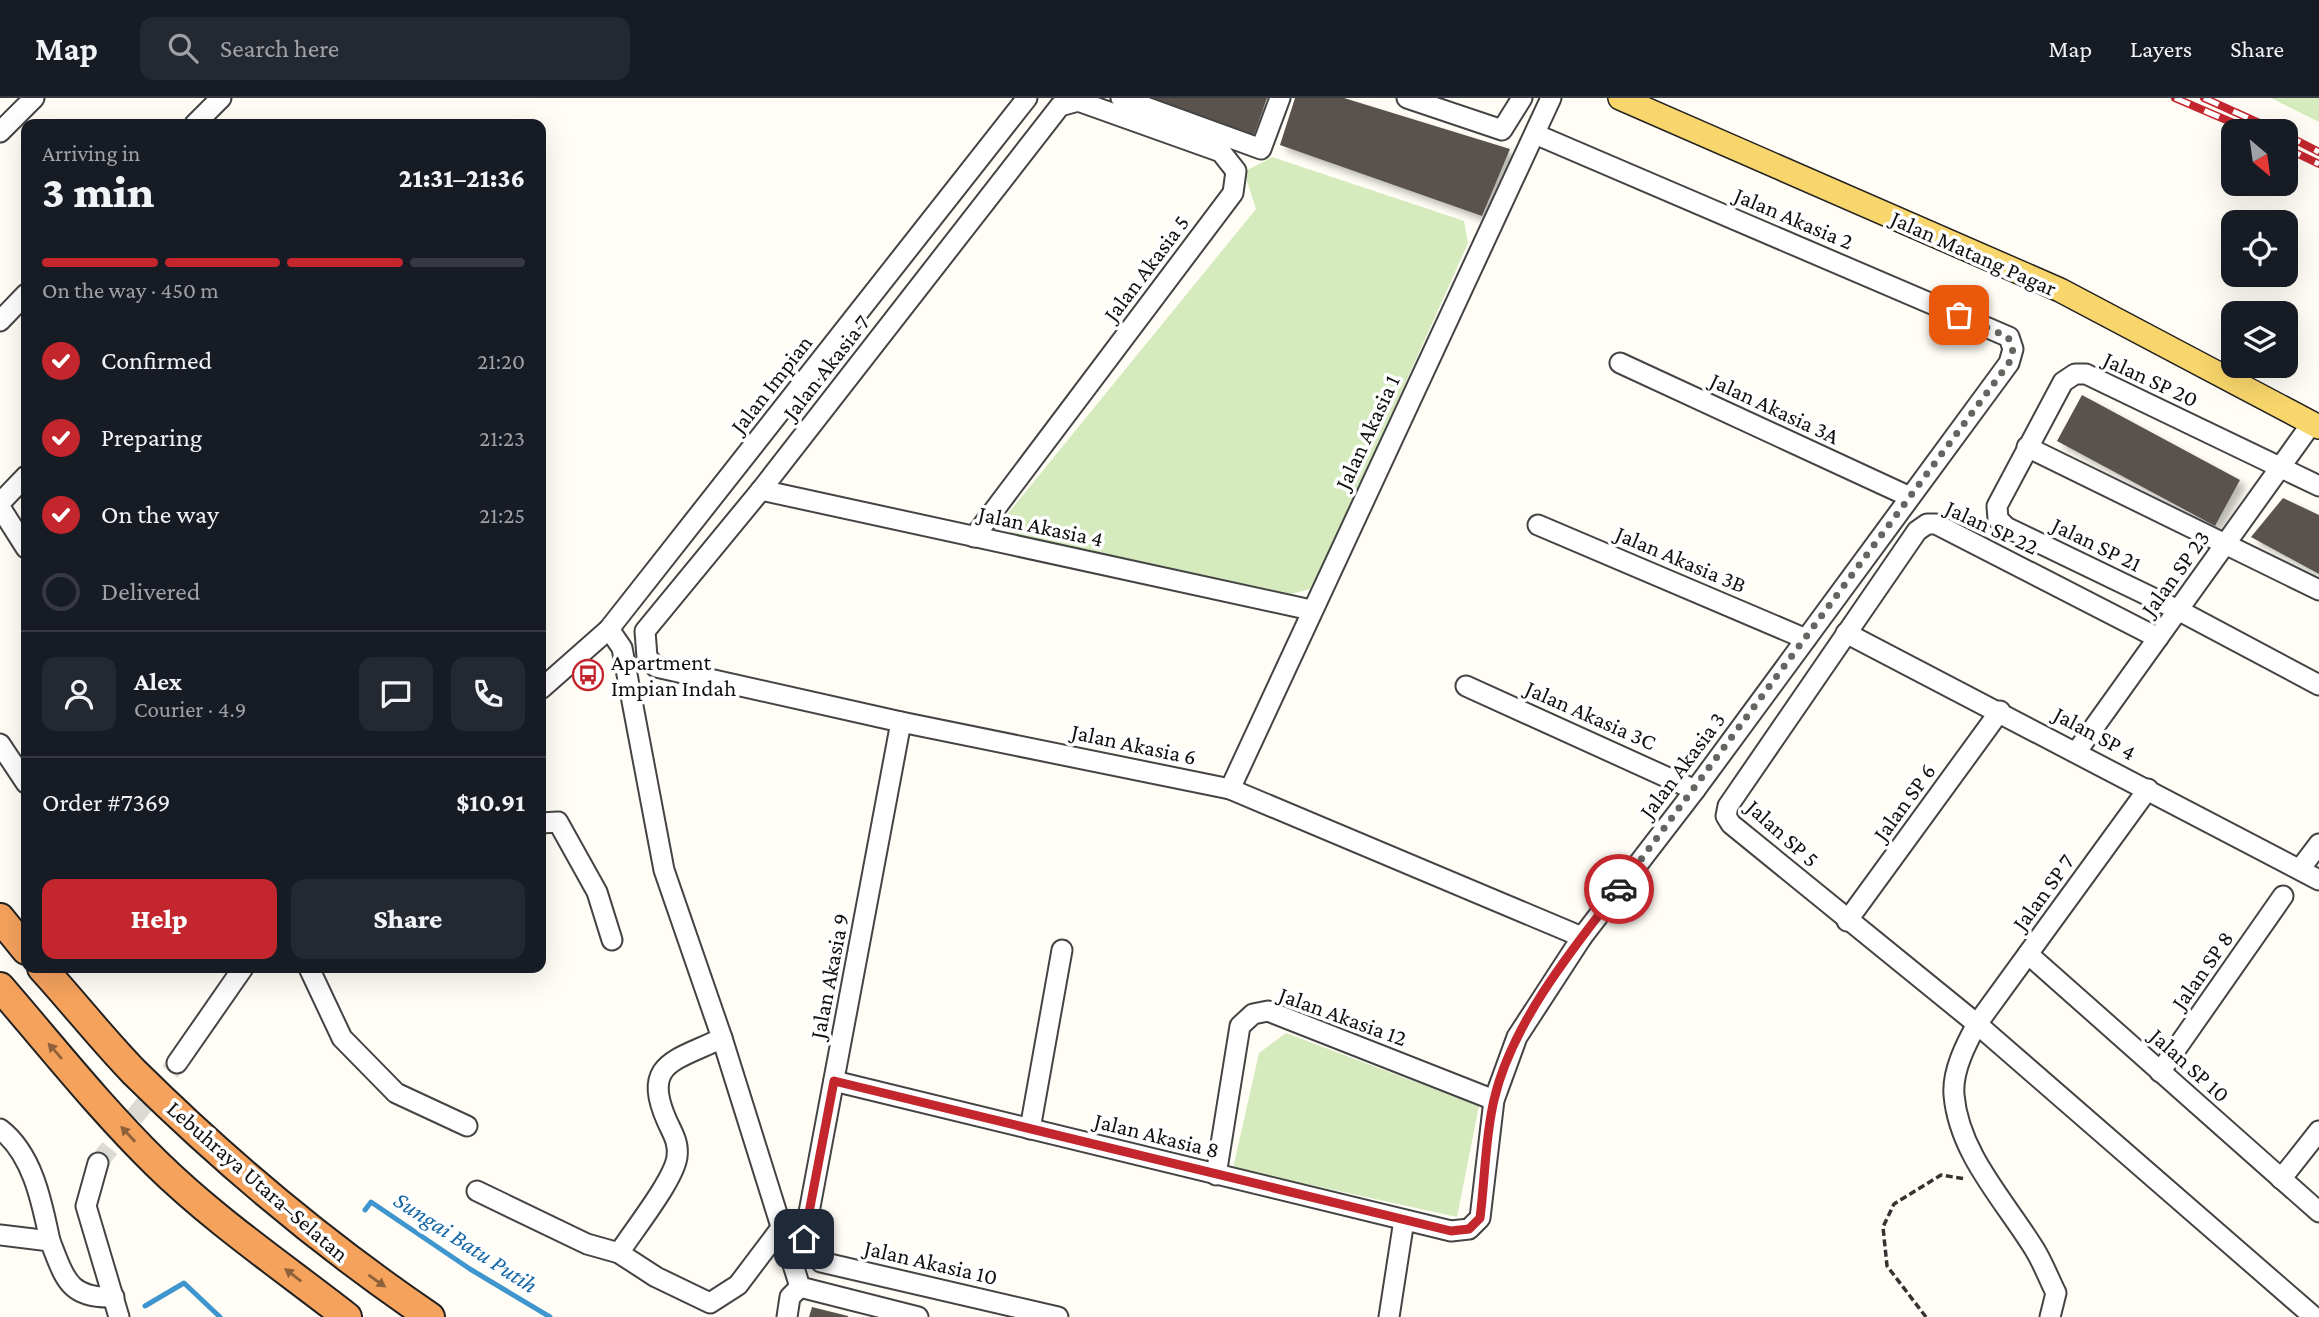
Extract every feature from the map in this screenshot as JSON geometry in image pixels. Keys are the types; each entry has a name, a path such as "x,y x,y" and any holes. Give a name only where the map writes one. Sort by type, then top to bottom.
{"highway":[{"path":"0,918 21,944"},
{"name":"Lebuhraya Utara–Selatan","path":"46,973 132,1069 243,1175 372,1278 430,1317"},
{"name":"Lebuhraya Utara–Selatan","path":"0,986 100,1103 157,1164 224,1222 347,1317"}],"main road":[{"name":"Jalan Matang Pagar","path":"1620,98 2060,290 2315,425"}],"street":[{"path":"0,132 34,98"},
{"path":"200,119 222,98"},
{"name":"Jalan Impian","path":"546,685 609,629 1027,98"},
{"path":"1121,98 1261,149 1280,98"},
{"path":"1407,98 1502,130 1522,98"},
{"name":"Jalan Akasia 1","path":"1230,789 1551,98"},
{"name":"Jalan Akasia 5","path":"974,537 1233,193 1236,171 1221,152 1078,101 1069,102"},
{"name":"Jalan Akasia 7","path":"656,667 647,657 645,631 761,491 1060,106 1069,102"},
{"name":"Jalan Akasia 2","path":"1535,134 2008,337 2013,349 2009,363"},
{"path":"0,321 21,299"},
{"name":"Jalan Akasia 3A","path":"1620,363 1910,497"},
{"name":"Jalan Akasia 3","path":"1469,1229 1480,1218 1494,1100 1517,1037 1582,937 1695,790 2009,363"},
{"name":"Jalan SP 20","path":"1998,519 1997,506 2027,447 2063,382 2075,374 2085,374 2319,486"},
{"name":"Jalan SP 23","path":"2077,751 2280,467 2315,425"},
{"path":"2027,447 2319,590"},
{"path":"21,482 0,505 21,540"},
{"name":"Jalan Akasia 4","path":"761,491 1311,610"},
{"name":"Jalan SP 21","path":"1998,519 2006,527 2178,610 2319,685"},
{"name":"Jalan SP 22","path":"1846,633 1917,531 1927,524 1936,524 2158,638"},
{"name":"Jalan Akasia 3B","path":"1538,525 1806,639"},
{"path":"609,629 622,648 664,870 722,1038 800,1287"},
{"name":"Jalan SP 4","path":"1846,633 2077,751 2319,880"},
{"name":"Jalan SP 5","path":"1846,633 1728,806 1726,816 1731,824 1847,921 1978,1024 2314,1317"},
{"name":"Jalan Akasia 6","path":"656,667 901,722 1230,789 1582,937"},
{"name":"Jalan Akasia 3C","path":"1466,686 1695,790"},
{"name":"Jalan SP 6","path":"1847,921 2000,711"},
{"name":"Jalan Akasia 9","path":"804,1239 901,722"},
{"path":"0,744 21,776"},
{"name":"Jalan SP 7","path":"2050,1317 2056,1293 2035,1251 1989,1183 1961,1129 1954,1092 1964,1048 1978,1024 2148,789"},
{"path":"546,823 558,822 597,891 612,940"},
{"path":"2300,869 2319,844"},
{"name":"Jalan SP 8","path":"2160,1072 2283,896"},
{"path":"1030,1129 1062,950"},
{"name":"Jalan SP 10","path":"2028,954 2319,1212"},
{"path":"177,1063 240,973"},
{"path":"311,973 342,1038 396,1093 467,1126"},
{"name":"Jalan Akasia 12","path":"1216,1175 1240,1026 1253,1014 1268,1011 1494,1100"},
{"path":"619,1253 676,1164 677,1144 657,1097 656,1082 666,1066 722,1038"},
{"name":"Jalan Akasia 8","path":"834,1081 1451,1231 1469,1229"},
{"path":"0,1129 14,1139 40,1195 50,1241 65,1279 91,1298 114,1297"},
{"path":"2281,1180 2319,1131"},
{"path":"98,1163 86,1206 119,1317"},
{"path":"477,1191 587,1244 619,1253 656,1277 710,1303 738,1285 781,1228"},
{"path":"1389,1317 1404,1220"},
{"path":"0,1235 50,1241"},
{"name":"Jalan Akasia 10","path":"804,1239 810,1252 821,1262 1058,1317"},
{"path":"787,1317 790,1297 800,1287"},
{"path":"800,1287 918,1317"}],"path":[{"path":"1926,1317 1887,1266 1883,1227 1894,1203 1941,1175 1989,1183"}],"green space":[{"path":"2271,98 2319,98 2319,122"},
{"path":"1272,157 1464,221 1468,243 1314,588 1291,594 1011,536 1005,517 1256,209 1244,172"},
{"path":"1286,1033 1479,1106 1457,1217 1233,1168 1259,1053"}],"building":[{"path":"1152,98 1267,98 1254,135"},
{"path":"1295,98 1344,98 1510,149 1482,216 1280,145"},
{"path":"2082,395 2240,480 2215,526 2057,441"},
{"path":"2283,498 2319,515 2319,574 2251,537"},
{"path":"812,1307 848,1316 848,1317 809,1317"}],"waterway":[{"name":"Sungai Batu Putih","path":"365,1210 371,1202 470,1269 550,1317"},
{"name":"Sungai Batu Putih","path":"145,1306 184,1283 220,1317"}],"tunnel":[{"path":"98,1163 177,1063"}],"railway":[{"path":"2175,98 2224,119"},
{"path":"2204,98 2250,119"},
{"path":"2298,141 2319,152"},
{"path":"2298,154 2319,164"}],"way so far":[{"path":"1619,889 2009,363 2013,349 2008,337 1959,315"}],"place":[{"name":"Apartment Impian Indah","path":"588,675"}],"route":[{"path":"804,1239 834,1081 1451,1231 1469,1229 1480,1218 1494,1100 1517,1037 1582,937 1619,889"}]}
